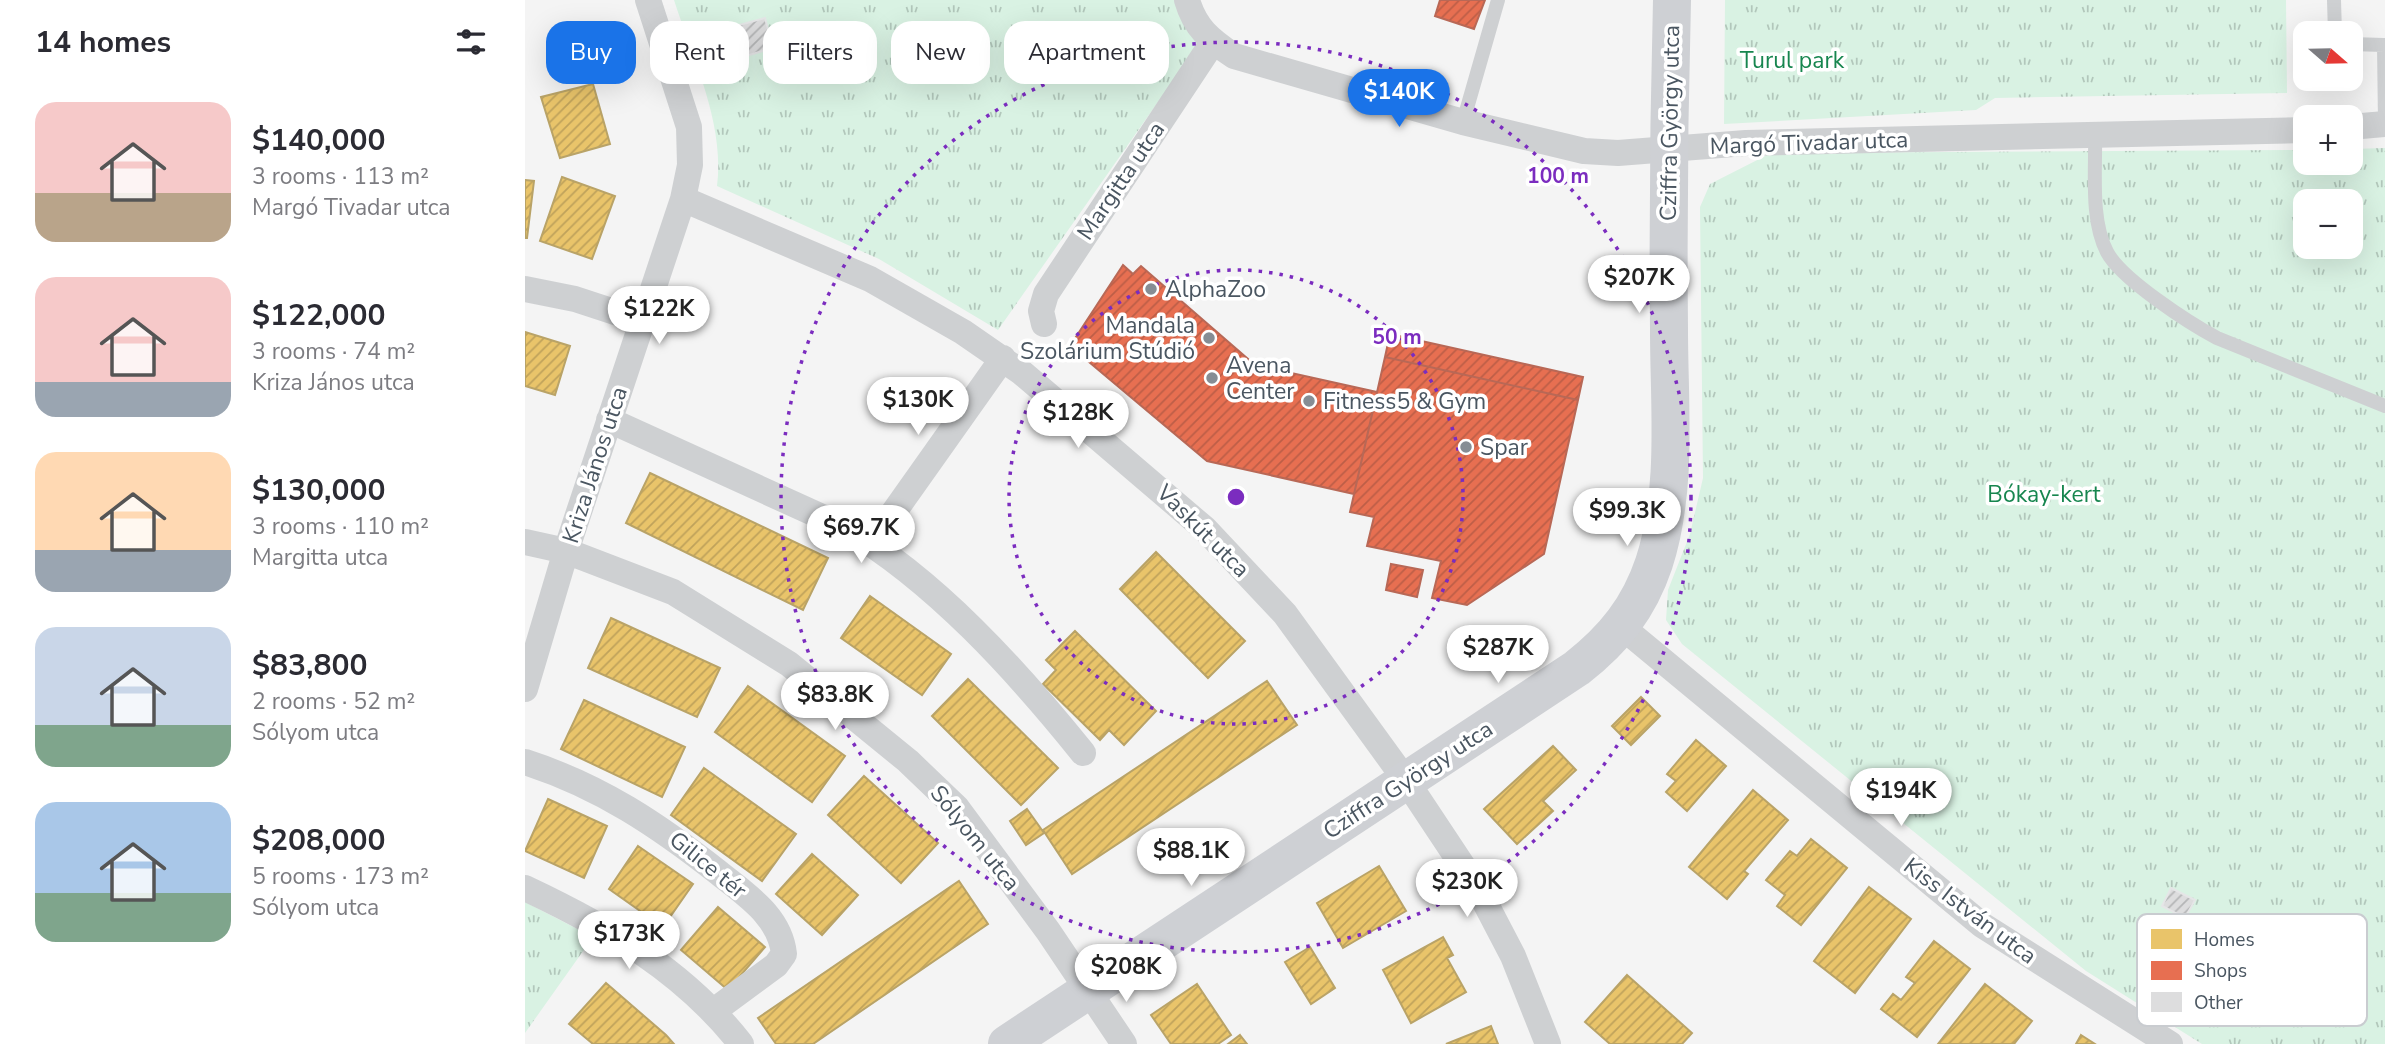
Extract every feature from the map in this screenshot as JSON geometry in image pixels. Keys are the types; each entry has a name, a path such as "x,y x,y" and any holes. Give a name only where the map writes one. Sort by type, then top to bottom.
{"main road":[{"name":"Cziffra György utca","path":"1007,1044 1577,668 1622,627 1640,597 1654,562 1669,483 1668,148 1672,0"}],"street":[{"name":"Kriza János utca","path":"525,689 566,551 683,199 690,165 689,127 649,0"},
{"name":"Margó Tivadar utca","path":"1187,0 1193,20 1213,42 1234,56 1463,122 1584,151 1618,153 1668,148 2293,130"},
{"name":"Margitta utca","path":"1044,324 1041,311 1046,293 1213,42"},
{"path":"2363,126 2385,124"},
{"name":"Vaskút utca","path":"683,199 870,279 920,305 1003,358 1166,492 1205,529 1285,614 1407,782 1478,889 1513,956 1548,1044"},
{"path":"525,289 575,299 642,321"},
{"path":"871,543 1003,358"},
{"path":"609,420 844,527 871,543 975,631 1030,687 1083,753"},
{"name":"Sólyom utca","path":"525,542 566,551 673,592 789,664 908,761 957,808 1048,930 1124,1044"},
{"name":"Kiss István utca","path":"1622,627 1982,925 2137,1024"},
{"name":"Gilice tér","path":"525,762 624,805 660,827 755,902 775,926 784,954 776,965 715,1010"},
{"path":"525,888 596,921 657,961 715,1010 741,1044"},
{"name":"Kiss István utca","path":"2141,1026 2169,1044"}],"lane":[{"path":"1463,122 1498,0"},
{"path":"2334,0 2335,21"},
{"path":"2363,44 2384,45 2385,124"},
{"path":"2095,135 2099,230 2107,252 2118,267 2192,324 2217,338 2385,406"}],"green space":[{"path":"674,0 1187,0 1205,35 998,330 879,259 717,186 716,139 703,84 749,84 749,21 681,21"},
{"name":"Turul park","path":"1725,0 2286,0 2287,93 1995,98 1976,110 1724,124"},
{"name":"Bókay-kert","path":"2385,148 2385,1044 2202,1044 2173,1026 2367,1026 2367,914 2137,914 2137,1003 2086,971 1682,644 1666,620 1668,590 1690,534 1703,478 1700,207 1710,184 1771,153 2293,150 2293,175 2363,175 2363,149"},
{"path":"525,902 593,937 525,1033"}],"building: Homes":[{"path":"593,84 610,144 560,158 541,97"},
{"path":"562,177 615,196 592,259 540,241"},
{"path":"525,180 534,181 527,238 525,238"},
{"path":"525,332 570,346 555,395 525,386"},
{"path":"650,473 828,558 803,610 626,523"},
{"path":"1156,552 1245,641 1208,678 1120,589"},
{"path":"870,596 951,654 922,695 841,638"},
{"path":"611,618 720,668 697,717 588,668"},
{"path":"1075,631 1156,711 1124,745 1109,730 1100,740 1043,684 1056,670 1046,660"},
{"path":"968,679 1058,768 1021,805 932,716"},
{"path":"1267,681 1297,725 1072,874 1043,830"},
{"path":"748,686 845,756 812,802 715,732"},
{"path":"1641,697 1660,716 1631,745 1612,726"},
{"path":"584,700 685,747 662,797 561,749"},
{"path":"1696,740 1726,766 1687,811 1666,792 1676,781 1667,774"},
{"path":"1553,746 1576,770 1543,801 1553,811 1517,844 1484,809"},
{"path":"704,768 796,834 762,881 671,815"},
{"path":"864,776 938,843 901,883 828,815"},
{"path":"1753,790 1788,820 1744,871 1748,874 1727,899 1689,867"},
{"path":"548,799 607,826 584,878 525,851"},
{"path":"1027,809 1044,833 1026,845 1010,821"},
{"path":"1811,839 1847,868 1801,925 1777,906 1785,895 1766,880 1790,851 1797,856"},
{"path":"638,846 693,884 663,927 609,889"},
{"path":"812,854 858,895 822,935 776,894"},
{"path":"1379,866 1406,911 1343,948 1317,903"},
{"path":"959,881 988,924 813,1044 776,1044 758,1018"},
{"path":"1869,887 1911,919 1855,993 1814,961"},
{"path":"718,907 765,947 728,990 681,950"},
{"path":"1443,937 1453,955 1447,958 1466,992 1411,1023 1383,970"},
{"path":"1934,941 1970,969 1917,1037 1881,1009 1893,994 1901,1000 1915,983 1906,977"},
{"path":"1310,947 1335,988 1311,1004 1285,962"},
{"path":"1627,975 1692,1033 1682,1044 1610,1044 1585,1022"},
{"path":"606,983 674,1044 593,1044 569,1024"},
{"path":"1197,984 1231,1035 1218,1044 1171,1044 1151,1015"},
{"path":"1985,984 2032,1021 2014,1044 1938,1044"},
{"path":"1491,1026 1498,1044 1446,1044"},
{"path":"1240,1035 1247,1044 1228,1044"},
{"path":"2081,1035 2095,1044 2076,1044"}],"building: Shops":[{"path":"1440,0 1485,0 1474,29 1435,16"},
{"name":"Avena Center","path":"1123,265 1133,274 1141,266 1255,365 1377,392 1354,494 1207,461 1070,346"},
{"path":"1390,334 1583,377 1578,400 1385,357"},
{"name":"Spar","path":"1385,357 1578,400 1544,554 1467,605 1432,598 1441,561 1367,546 1374,517 1350,512"},
{"path":"1391,564 1423,570 1417,597 1386,590"}],"building: Other":[{"path":"765,18 766,21 763,21 763,51 749,55 749,22"},
{"path":"2171,888 2195,900 2187,914 2177,914 2162,906"}],"place":[{"name":"AlphaZoo","path":"1151,289"},
{"name":"Mandala Szolárium Stúdió","path":"1209,338"},
{"name":"Avena Center","path":"1212,378"},
{"name":"Fitness5 & Gym","path":"1309,401"},
{"name":"Spar","path":"1466,447"}]}
